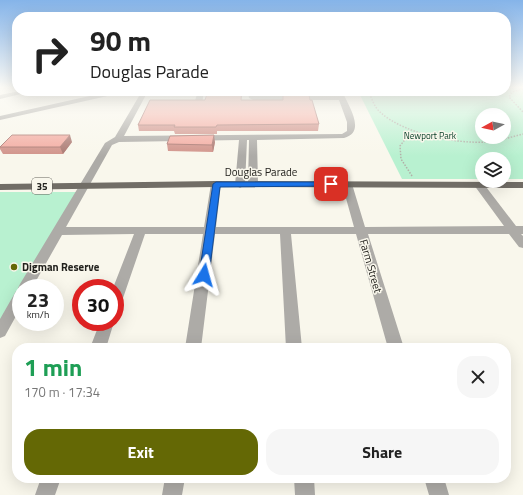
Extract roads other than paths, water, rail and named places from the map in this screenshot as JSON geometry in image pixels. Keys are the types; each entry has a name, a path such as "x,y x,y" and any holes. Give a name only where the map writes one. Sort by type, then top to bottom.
{"main road":[{"name":"Douglas Parade","path":"0,187 216,184 475,185"},
{"name":"Douglas Parade","path":"511,185 523,185"}],"street":[{"path":"0,118 35,110"},
{"path":"118,139 134,110"},
{"path":"30,279 109,143 118,139 337,137 349,133 352,129 351,121 347,110"},
{"path":"248,138 253,184"},
{"path":"240,185 248,138"},
{"path":"194,343 216,184"},
{"name":"Farm Street","path":"347,184 395,343"},
{"path":"482,188 518,230 523,244"},
{"path":"123,279 140,230"},
{"path":"285,230 294,343"},
{"path":"58,231 518,230"},
{"path":"0,332 12,311"},
{"path":"100,343 105,331"},
{"path":"45,495 49,483"},
{"path":"172,495 174,483"},
{"path":"304,483 305,495"},
{"path":"435,483 439,495"}],"place":[{"name":"Digman Reserve","path":"14,267"}],"park label":[{"name":"Newport Park","path":"430,135"}]}
